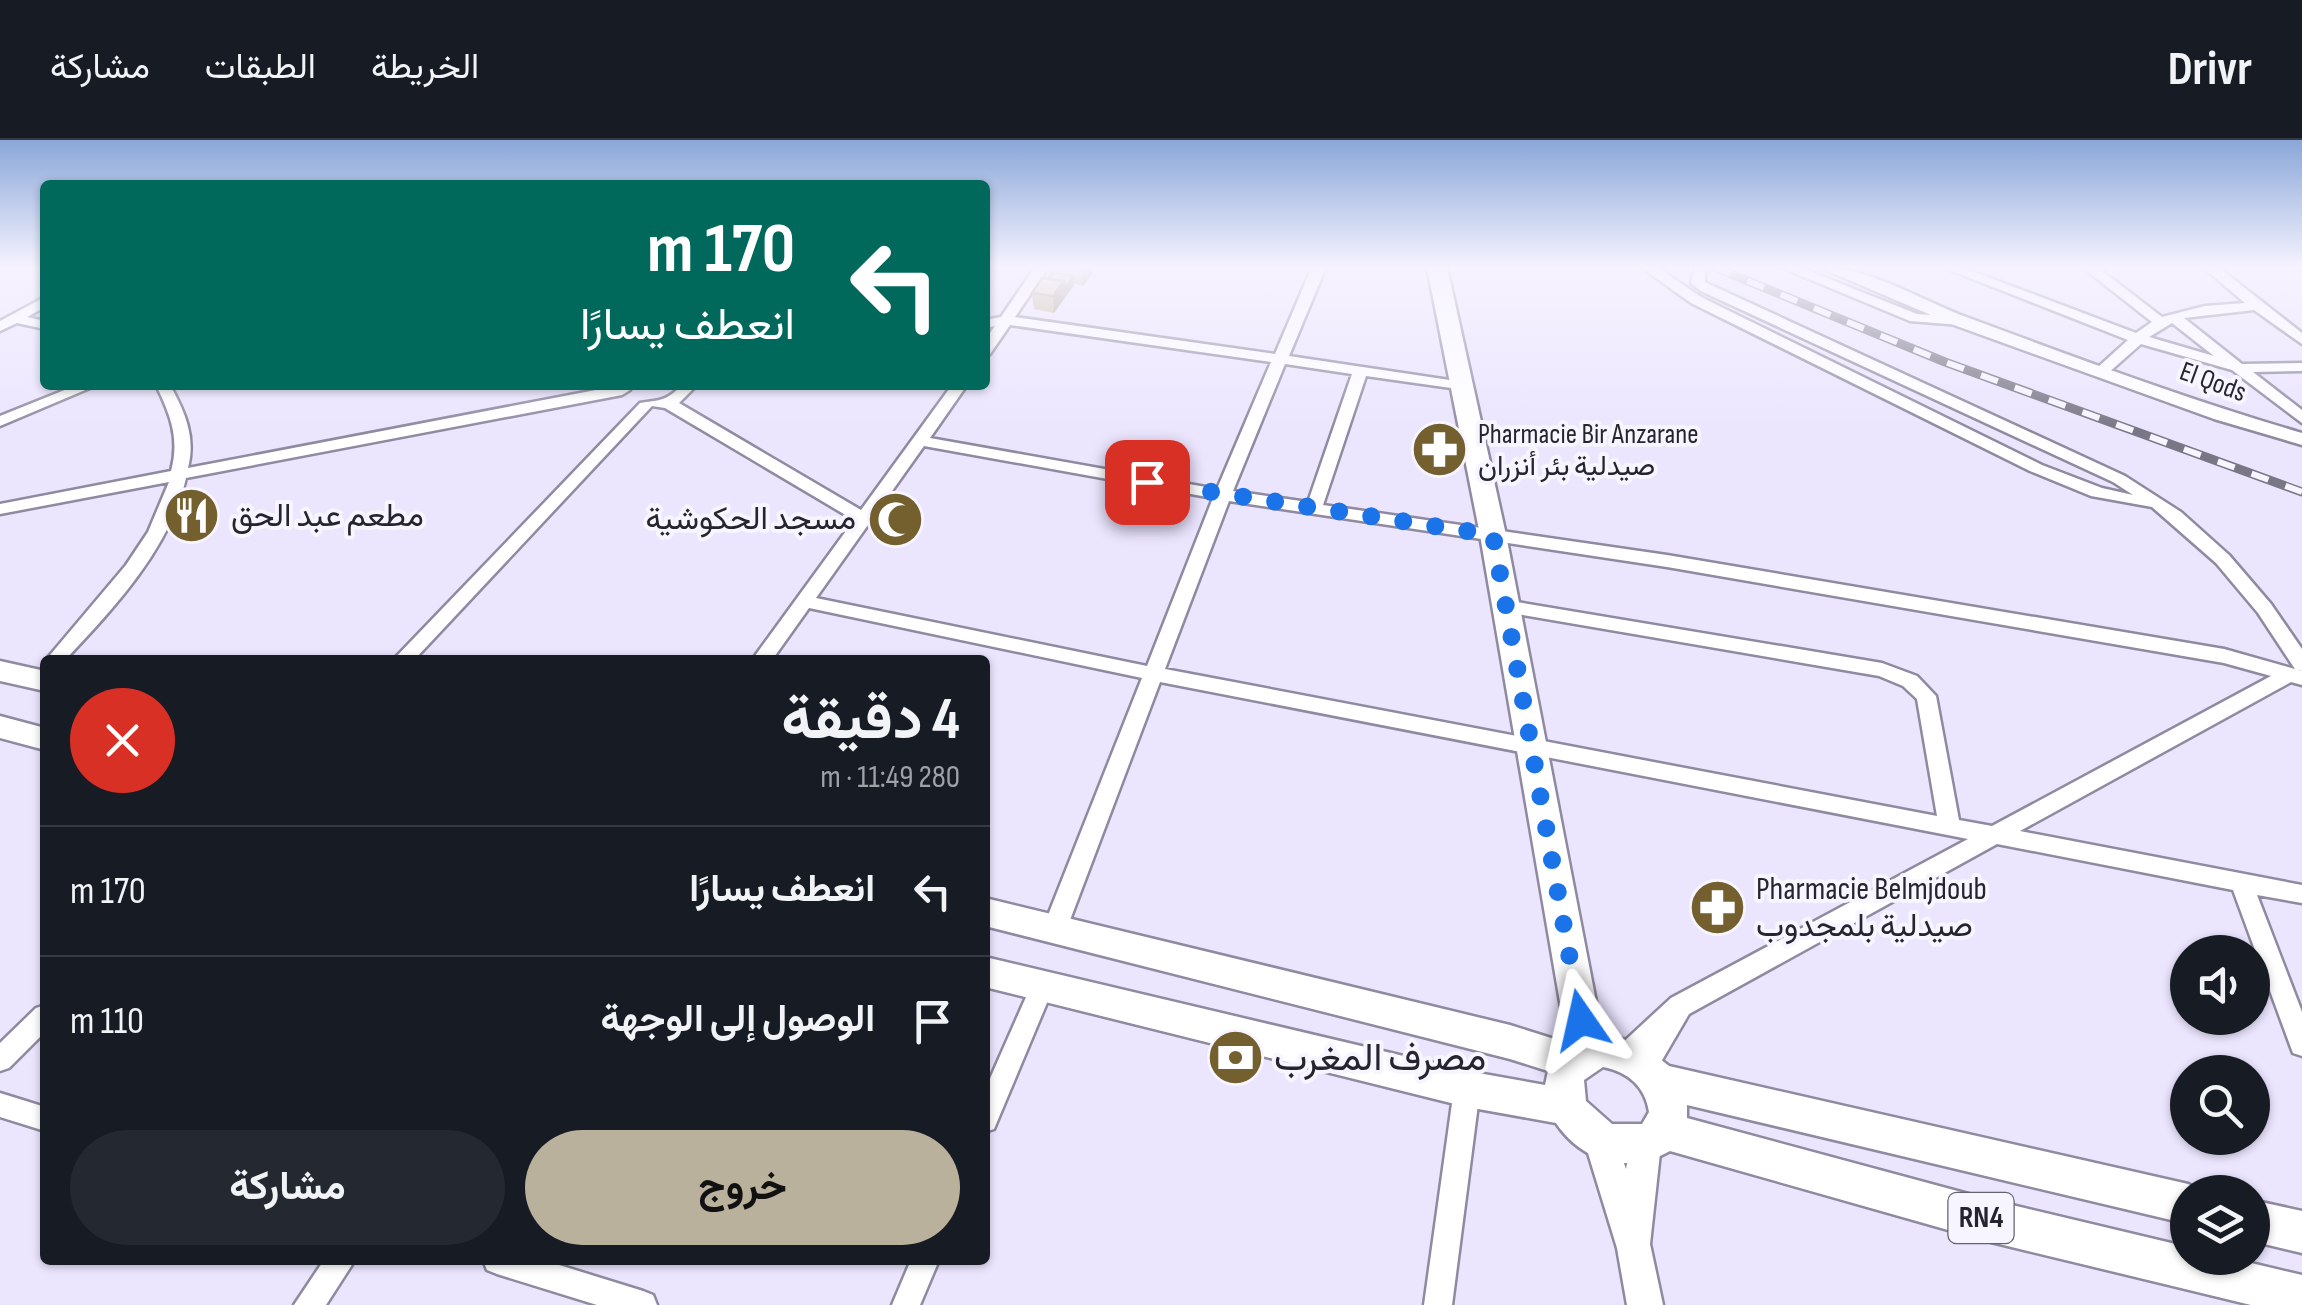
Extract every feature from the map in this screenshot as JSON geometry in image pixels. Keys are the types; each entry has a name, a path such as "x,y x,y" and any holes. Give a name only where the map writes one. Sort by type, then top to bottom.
{"main road":[{"path":"1447,321 1493,535 1568,954 1618,1062 1668,1098 1654,1137"},
{"path":"0,670 40,672"},
{"path":"0,727 40,738"},
{"name":"RN4","path":"990,913 1510,1042 1618,1062 2170,1200"},
{"path":"990,973 1467,1089 1567,1107 1600,1140"},
{"path":"1567,1107 1564,1075 1618,1062"},
{"name":"RN4","path":"1600,1140 1615,1146 1654,1137 2302,1296"},
{"path":"2270,1224 2302,1232"}],"street":[{"path":"990,344 1007,321"},
{"path":"1017,321 1458,386"},
{"path":"1055,928 1223,495 1298,321"},
{"path":"1739,321 2036,468 2097,492 2164,506"},
{"path":"1778,321 2119,479 2164,506 2234,567 2298,672"},
{"name":"El Qods","path":"1961,321 2302,439"},
{"path":"2093,321 2240,368 2302,367"},
{"path":"2102,371 2161,321"},
{"path":"2171,321 2240,368 2302,420"},
{"path":"2277,321 2302,340"},
{"path":"1314,508 1360,372"},
{"path":"0,420 77,390"},
{"path":"60,655 130,573 183,475 181,418 166,390"},
{"path":"0,510 614,390"},
{"path":"624,390 627,401 645,406 668,403 687,390"},
{"path":"766,655 956,390"},
{"path":"668,403 864,519"},
{"path":"408,655 645,406"},
{"path":"2262,428 2302,420"},
{"path":"920,442 1223,495 1493,535 2224,656 2298,672"},
{"path":"804,601 1154,674 2302,894"},
{"path":"1505,606 1898,674 1926,696 1950,828"},
{"path":"1618,1062 1680,1006 2298,672"},
{"path":"2241,881 2302,1044"},
{"path":"990,1108 1042,986"},
{"path":"0,1060 40,1021"},
{"path":"1438,1305 1467,1089"},
{"path":"0,1105 40,1117"},
{"path":"1634,1248 1654,1137"},
{"path":"1600,1140 1634,1248 1645,1305"},
{"path":"308,1305 337,1265"},
{"path":"513,1265 644,1305"},
{"path":"906,1305 923,1265"}],"railway":[{"path":"1846,321 1945,362 2302,492"}],"place":[{"name":"Pharmacie Bir Anzarane صيدلية بئر أنزران","path":"1439,450"},
{"name":"مطعم عبد الحق","path":"192,516"},
{"name":"مسجد الحكوشية","path":"895,519"},
{"name":"Pharmacie Belmjdoub صيدلية بلمجدوب","path":"1717,907"},
{"name":"مصرف المغرب","path":"1235,1058"}],"route":[{"path":"1147,482 1493,535 1581,1020"}]}
